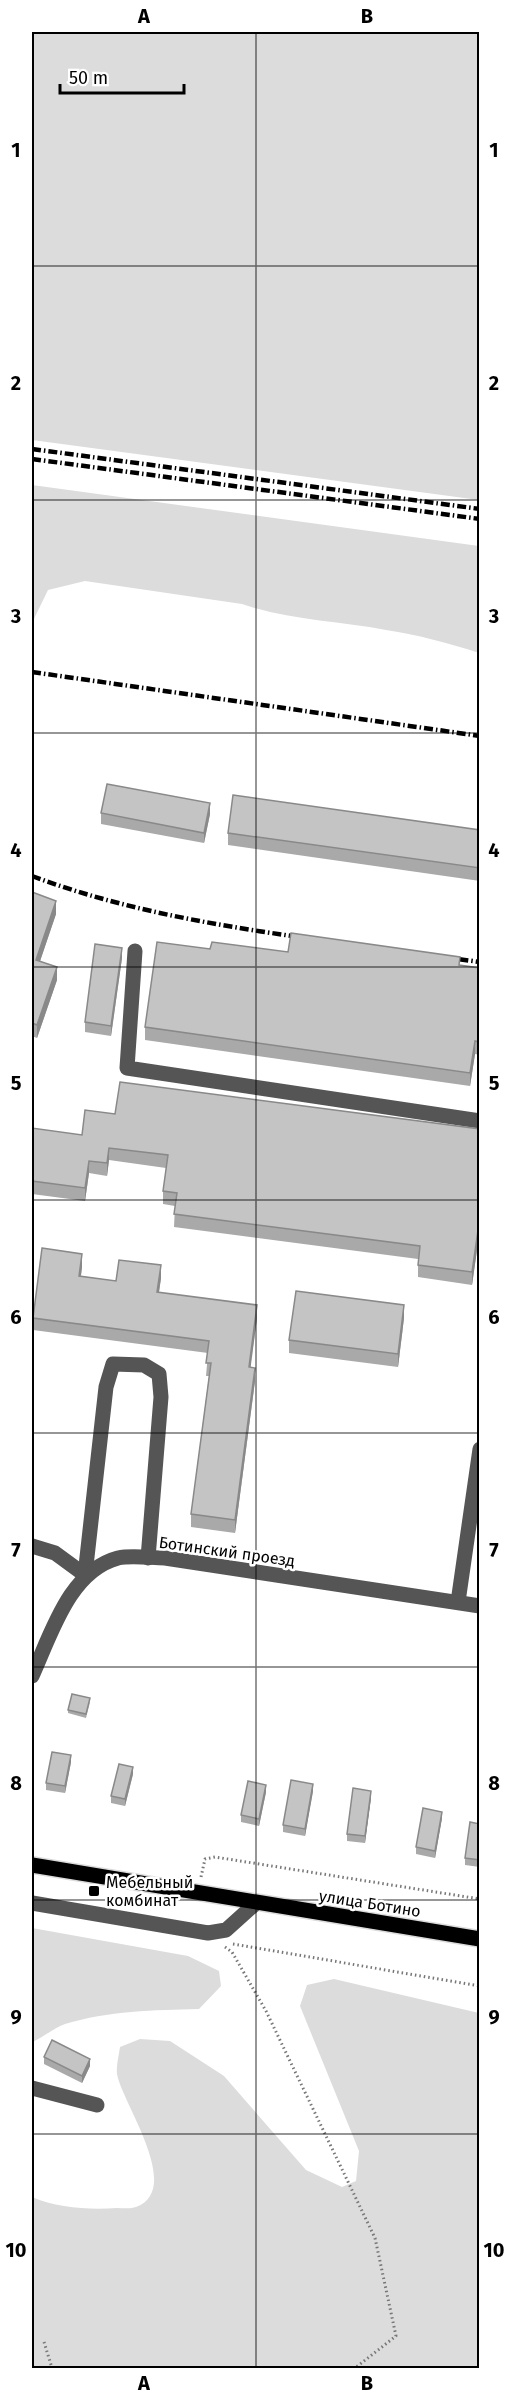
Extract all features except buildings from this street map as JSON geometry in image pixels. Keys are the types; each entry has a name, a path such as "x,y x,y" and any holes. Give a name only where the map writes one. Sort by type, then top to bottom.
{"main road":[{"name":"улица Ботино","path":"32,1865 480,1939"}],"lane":[{"path":"135,951 127,1068 480,1121"},
{"path":"32,1546 55,1553 86,1575 106,1387 112,1364 144,1365 159,1374 161,1397 148,1558"},
{"path":"458,1602 480,1449"},
{"name":"Ботинский проезд","path":"32,1676 65,1604 86,1575 118,1558 165,1558 480,1606"},
{"path":"32,1903 208,1933 226,1930 256,1903"},
{"path":"32,2088 97,2105"}],"path":[{"path":"198,1891 205,1859 214,1857 480,1899"},
{"path":"208,1933 236,1945 480,1986"},
{"path":"208,1933 232,1952 266,2011 375,2238 396,2336 355,2368"},
{"path":"44,2342 52,2368"}],"shaded area":[{"path":"32,32 479,32 479,500 32,440"},
{"path":"32,485 479,546 479,653 398,632 295,617 242,604 85,581 48,590 32,623"},
{"path":"32,1928 188,1956 219,1971 221,1986 199,2009 98,2016 65,2024 32,2042"},
{"path":"334,1979 479,2013 479,2368 32,2368 32,2197 52,2204 74,2207 132,2208 149,2197 154,2183 146,2145 117,2074 120,2047 140,2039 170,2041 224,2076 306,2170 342,2187 356,2181 359,2151 300,2006 307,1985"}],"railway":[{"path":"32,449 480,509"},
{"path":"32,459 480,519"},
{"path":"32,672 480,736"},
{"path":"32,876 133,907 306,938"},
{"path":"443,957 480,962"}],"place":[{"name":"Мебельный комбинат","path":"94,1891"}]}
